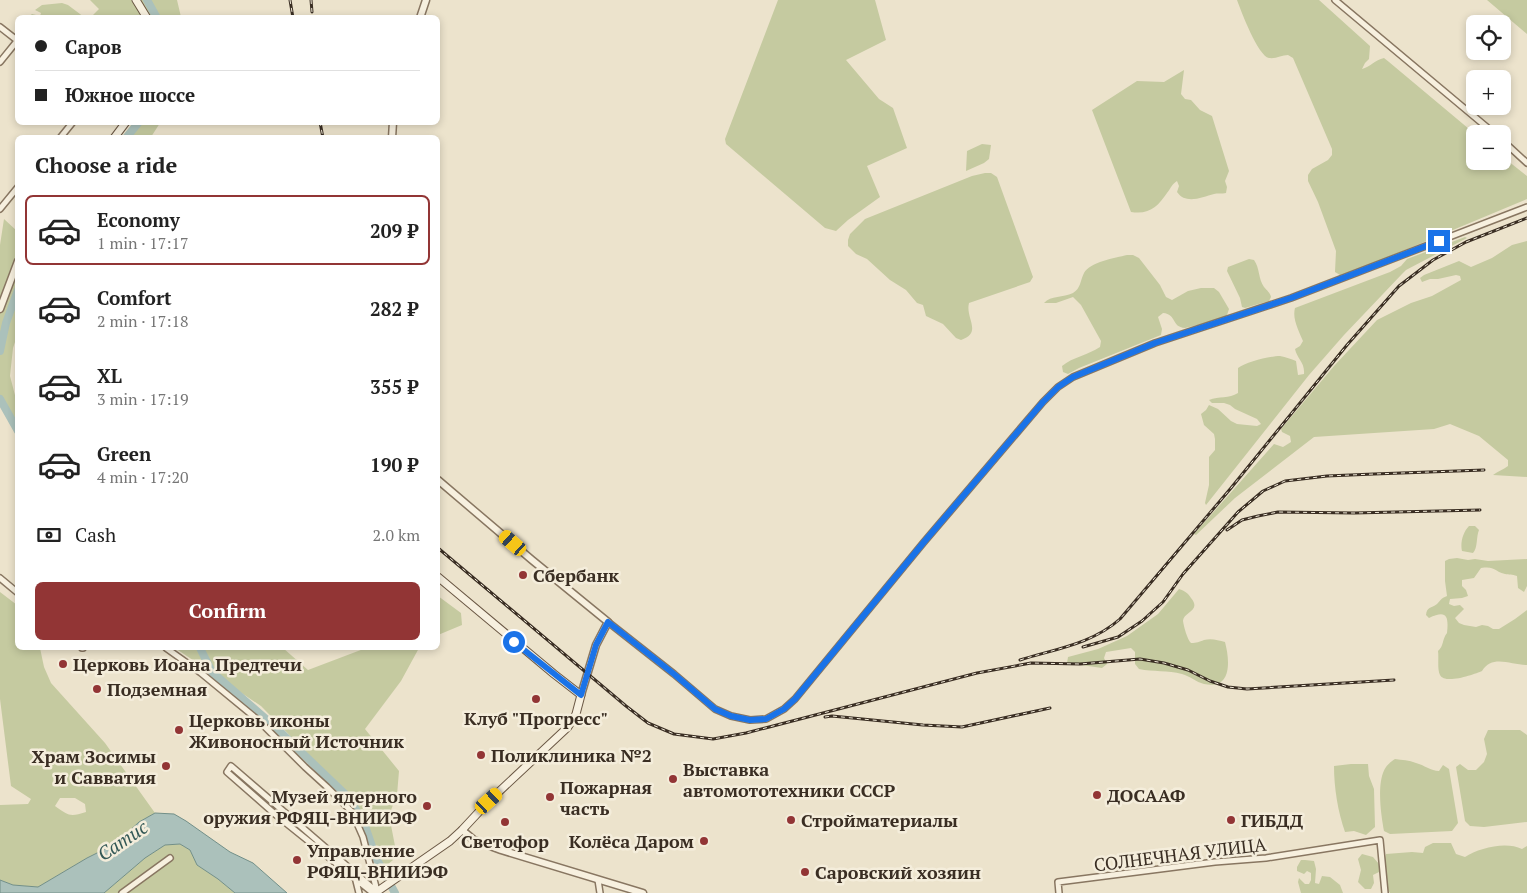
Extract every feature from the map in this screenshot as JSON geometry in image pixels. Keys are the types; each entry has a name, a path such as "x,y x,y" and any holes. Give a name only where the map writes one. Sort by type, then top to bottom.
{"main road":[{"path":"136,0 145,15"},
{"path":"377,892 450,841 462,830 489,801 568,727 574,718 581,695 440,579"}],"street":[{"path":"421,15 426,0"},
{"path":"1335,0 1484,125"},
{"path":"0,27 15,39"},
{"path":"0,62 15,43"},
{"path":"62,135 71,125"},
{"path":"1511,148 1527,163"},
{"path":"0,209 15,192"},
{"path":"440,482 532,560 715,709 731,716 750,720 766,719 784,709 795,699 943,520 1043,402 1058,387 1073,377 1155,343 1291,298 1527,207"},
{"path":"0,309 15,269"},
{"path":"0,578 15,590"},
{"path":"581,695 596,645 608,622"},
{"path":"169,650 201,673 258,720 352,812 363,837 377,892"},
{"path":"231,766 377,892 356,880 276,815 227,772 231,766"},
{"path":"462,830 474,840 643,893"},
{"name":"СОЛНЕЧНАЯ УЛИЦА","path":"1059,893 1058,882 1216,862 1266,858 1380,840 1385,893"},
{"path":"122,893 170,858"},
{"path":"356,880 359,893"},
{"path":"598,880 600,893"}],"green space":[{"path":"90,0 134,0 144,15 93,15 99,9"},
{"path":"140,0 177,0 181,15 150,15"},
{"path":"778,0 875,0 886,40 846,60 879,99 893,108 907,148 867,166 880,197 836,231 825,228 726,144 725,139"},
{"path":"1237,0 1319,0 1370,46 1369,59 1362,69 1384,58 1466,126 1466,170 1511,170 1511,163 1527,176 1527,199 1345,275 1335,272 1336,251 1308,181 1308,175 1312,169 1328,160 1332,155 1332,149 1293,58 1288,55 1269,58 1260,50 1250,32"},
{"path":"1487,0 1527,0 1527,34 1511,20 1511,15 1505,15"},
{"path":"62,3 81,15 40,15 41,13 35,10 42,5"},
{"path":"1184,70 1181,94 1185,99 1191,100 1200,110 1212,116 1229,171 1225,181 1226,193 1189,199 1177,192 1179,186 1177,181 1153,208 1138,213 1131,212 1092,110 1137,81 1164,82"},
{"path":"131,125 159,125 152,135 124,135"},
{"path":"982,144 991,145 989,159 966,171 967,151"},
{"path":"991,173 997,177 1033,277 1030,282 969,303 968,309 972,329 967,337 961,340 956,338 943,324 926,316 923,305 917,303 906,290 890,280 867,259 856,254 848,246 848,240 850,234 865,219 972,176"},
{"path":"4,219 15,229 15,342 10,376 15,395 15,432 0,406 0,245"},
{"path":"1465,237 1467,238 1406,270 1402,274 1309,375 1206,505 1209,485 1209,457 1215,450 1215,439 1214,434 1204,425 1201,414 1209,405 1218,409 1237,424 1257,426 1261,424 1257,419 1230,405 1212,403 1209,400 1238,393 1238,368 1258,360 1276,356 1286,357 1296,361 1298,375 1304,374 1303,366 1295,349 1303,341 1295,321 1295,308 1390,272 1401,266 1407,259"},
{"path":"1527,241 1527,477 1493,475 1508,466 1508,460 1479,436 1450,424 1434,429 1314,437 1235,498 1196,535 1194,534 1274,444 1283,447 1291,442 1290,436 1282,432 1281,429 1334,366 1377,320 1411,303 1432,296 1461,280 1460,276 1456,275 1422,282 1420,278 1459,261 1471,267 1492,258 1512,245"},
{"path":"1127,255 1139,258 1160,285 1166,297 1172,300 1188,291 1214,288 1219,292 1229,309 1227,315 1222,319 1185,328 1163,313 1158,317 1162,329 1161,335 1068,374 1063,372 1062,366 1100,347 1101,341 1081,305 1073,297 1056,303 1044,303 1047,300 1069,295 1076,291 1084,273 1092,266"},
{"path":"1249,259 1254,260 1256,263 1262,284 1271,297 1269,301 1245,308 1242,307 1240,298 1227,271 1228,267"},
{"path":"1469,526 1475,526 1479,530 1476,548 1473,553 1462,551 1461,548 1464,534"},
{"path":"1457,558 1488,561 1527,559 1527,586 1524,592 1518,588 1517,576 1501,573 1492,568 1481,568 1474,578 1462,580 1462,586 1468,596 1450,599 1449,604 1454,606 1460,605 1464,609 1455,618 1459,623 1476,627 1488,626 1493,629 1499,629 1527,610 1527,665 1496,662 1486,666 1482,671 1460,678 1448,679 1440,675 1438,651 1447,633 1447,618 1443,614 1429,618 1426,615 1428,609 1447,596 1445,561"},
{"path":"1179,589 1185,591 1194,602 1193,609 1186,615 1183,621 1191,643 1209,639 1225,642 1228,665 1227,672 1220,683 1213,685 1204,684 1177,673 1139,669 1135,664 1135,652 1131,648 1106,652 1104,658 1107,664 1102,668 1067,663 1068,657 1098,649 1127,636 1158,614"},
{"path":"0,592 15,603 15,650 40,650 44,667 51,683 105,743 155,813 139,822 109,847 38,887 13,885 0,880 0,805 28,804 31,799 11,786 0,699","holes":["60,798 75,798 85,804 86,812 76,815 70,815 55,806"]},
{"path":"440,597 461,613 462,625 440,634"},
{"path":"178,650 285,650 308,670 361,650 418,650 401,681 365,729 399,771 397,795 389,815 396,851 393,860 387,865 379,864 356,803 261,706"},
{"path":"1488,730 1520,730 1527,735 1527,822 1484,827 1470,826 1465,821 1456,767 1460,764 1468,770 1476,770 1484,762 1487,754 1484,739"},
{"path":"1395,759 1411,761 1436,771 1439,771 1443,765 1449,769 1458,823 1452,831 1390,834 1384,831 1380,798 1381,781 1386,767"},
{"path":"1368,764 1369,776 1374,789 1375,827 1366,835 1354,831 1345,832 1338,808 1334,766"},
{"path":"1433,843 1451,843 1456,854 1465,857 1493,847 1508,846 1522,849 1527,846 1527,893 1390,893 1385,886 1384,863 1386,854 1423,853 1425,847"},
{"path":"180,844 190,850 197,865 235,893 104,893 145,858 165,845"},
{"path":"1362,854 1373,857 1379,864 1379,872 1373,875 1374,883 1371,889 1365,889 1358,882 1361,870 1358,859"},
{"path":"1301,860 1314,861 1316,869 1315,883 1319,884 1322,876 1330,877 1340,885 1343,893 1301,893 1298,882 1299,878 1305,884 1309,884 1311,873 1307,871 1304,874 1297,871"}],"water":[{"name":"Сатис","path":"155,813 174,814 186,821 230,852 253,863 287,893 235,893 197,865 190,850 180,844 165,845 145,858 104,893 0,893 0,880 13,885 38,887 109,847 139,822"}],"waterway":[{"path":"147,0 155,15"},
{"path":"128,135 137,125"},
{"path":"0,351 6,323 15,298"},
{"path":"0,399 15,426"},
{"path":"201,650 212,672 274,726 349,798 364,823 376,858 395,893"}],"railway":[{"path":"290,0 292,15"},
{"path":"311,0 312,12"},
{"path":"321,125 322,135"},
{"path":"1020,660 1085,640 1120,619 1231,488 1347,345 1399,286 1433,260 1466,242 1527,218"},
{"path":"1083,647 1118,637 1142,621 1163,602 1183,574 1238,512 1263,491 1285,481 1327,476 1484,470"},
{"path":"1227,530 1242,520 1278,512 1354,513 1480,510"},
{"path":"440,550 626,706 648,723 674,734 713,739 746,733 977,673 1031,663 1080,664 1140,659 1188,670 1210,681 1228,687 1247,689 1394,680"},
{"path":"825,717 832,716 962,727 1050,708"}],"place":[{"name":"Сбербанк","path":"523,575"},
{"name":"Церковь Иоана Предтечи","path":"63,664"},
{"name":"Подземная","path":"97,689"},
{"name":"Клуб \"Прогресс\"","path":"536,699"},
{"name":"Церковь иконы Живоносный Источник","path":"179,730"},
{"name":"Поликлиника №2","path":"481,755"},
{"name":"Храм Зосимы и Савватия","path":"166,766"},
{"name":"Выставка автомототехники СССР","path":"673,779"},
{"name":"ДОСААФ","path":"1097,795"},
{"name":"Пожарная часть","path":"550,797"},
{"name":"Музей ядерного оружия РФЯЦ-ВНИИЭФ","path":"427,806"},
{"name":"Стройматериалы","path":"791,820"},
{"name":"ГИБДД","path":"1231,820"},
{"name":"Светофор","path":"505,822"},
{"name":"Колёса Даром","path":"704,841"},
{"name":"Управление РФЯЦ-ВНИИЭФ","path":"297,860"},
{"name":"Саровский хозяин","path":"805,872"}],"route":[{"path":"514,642 581,695 596,645 608,622 715,709 731,716 750,720 766,719 784,709 795,699 936,528 1043,402 1058,387 1073,377 1155,343 1291,298 1439,241"}]}
